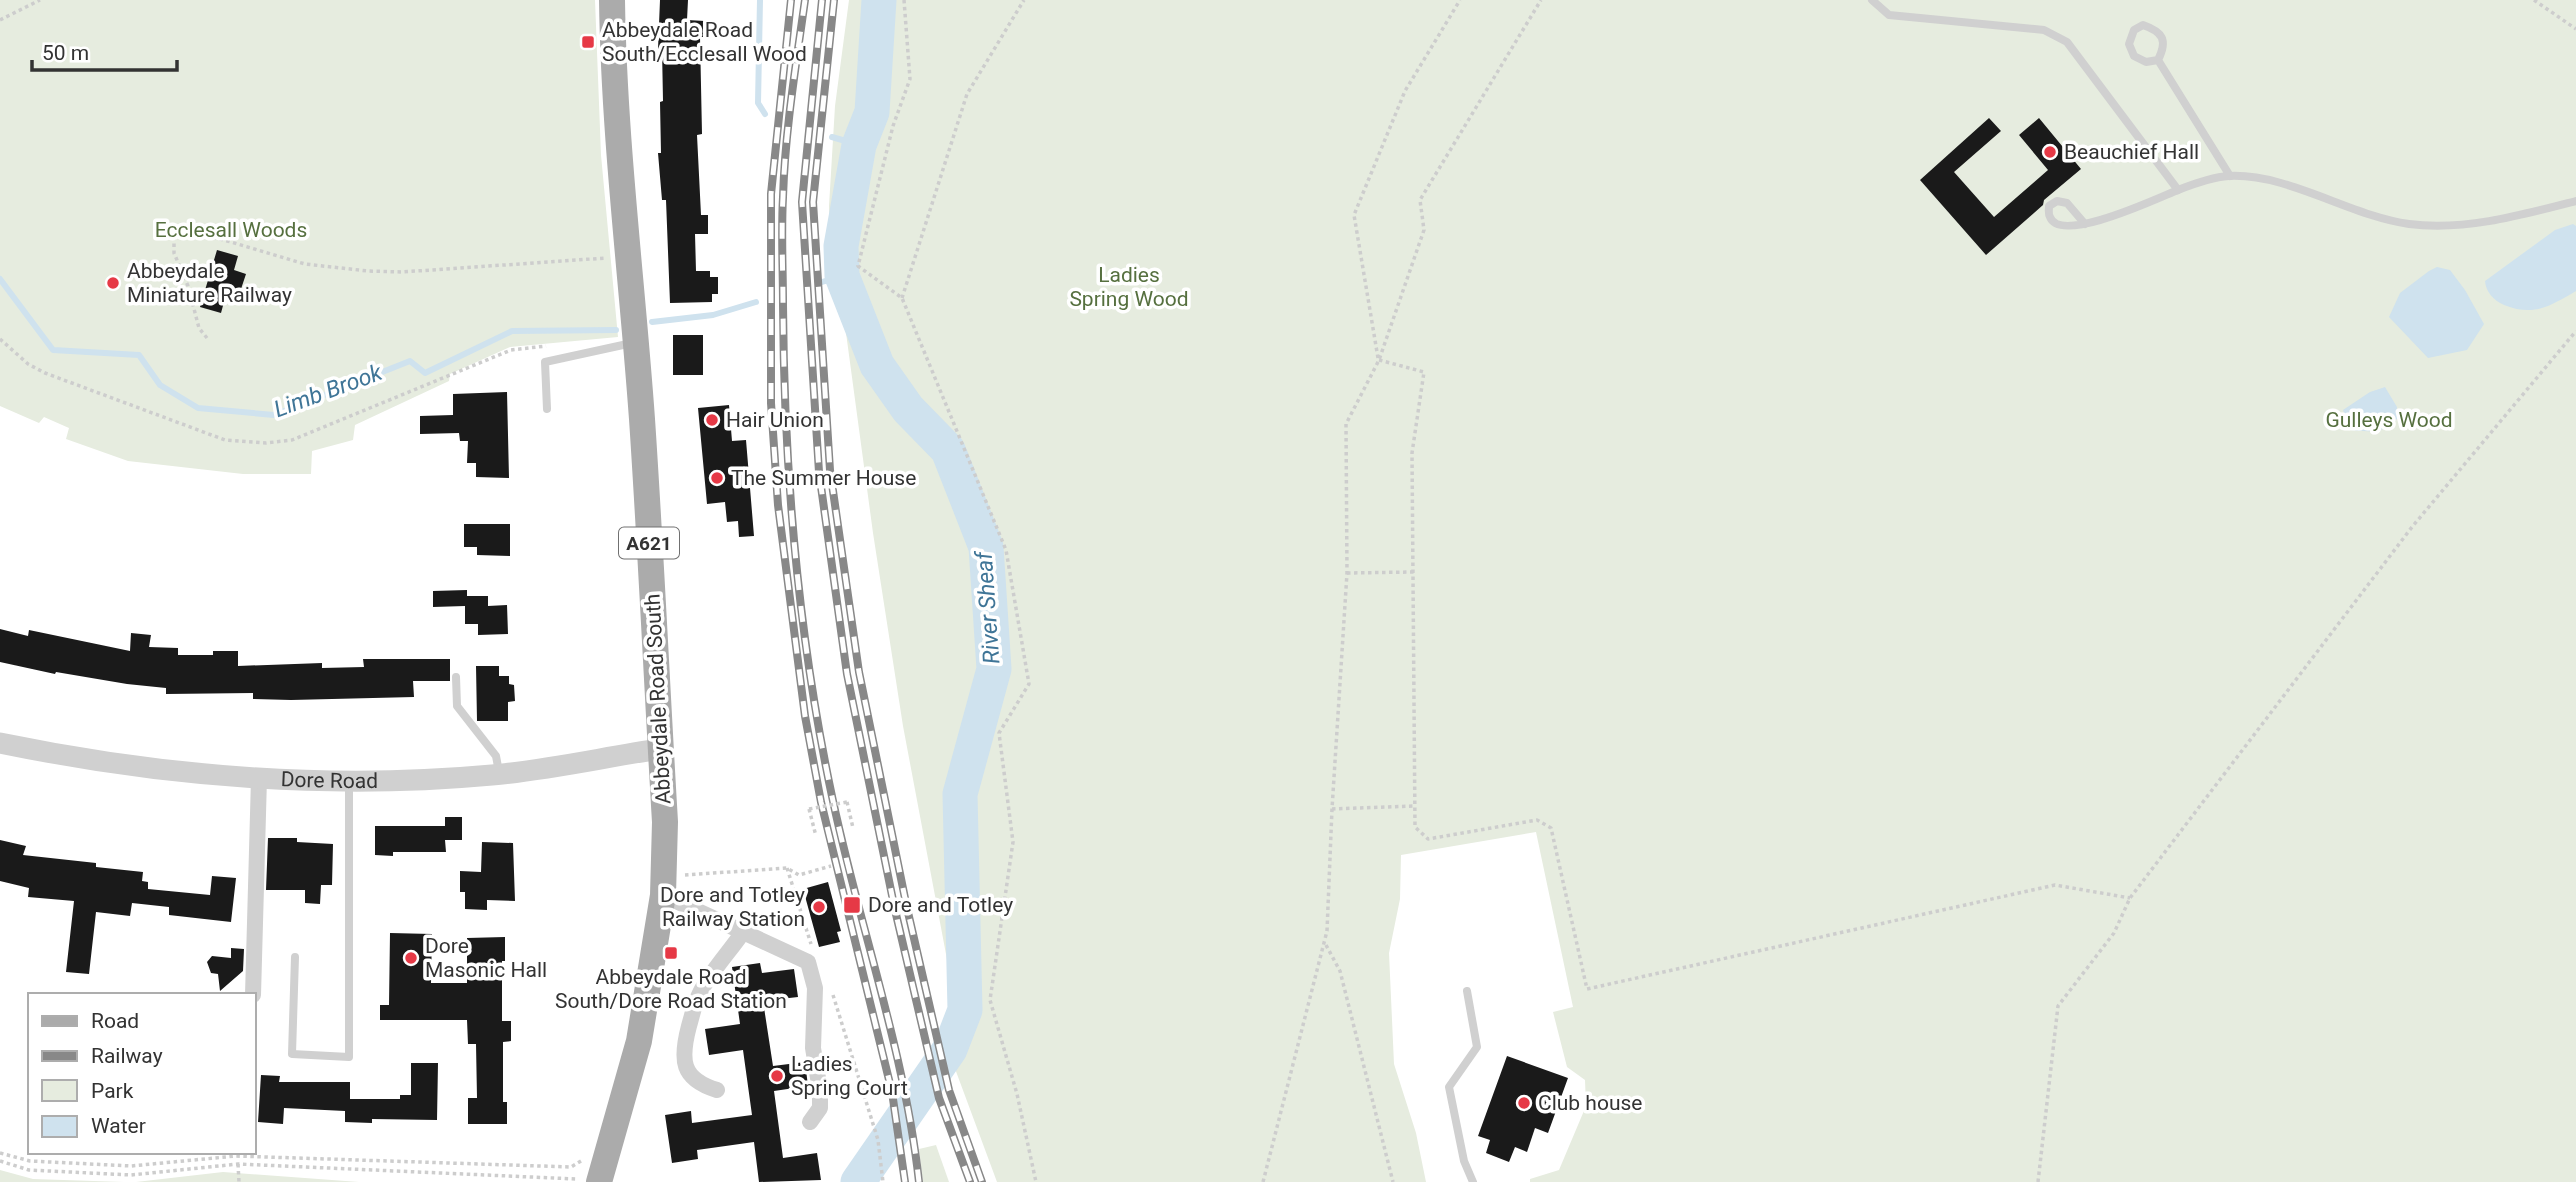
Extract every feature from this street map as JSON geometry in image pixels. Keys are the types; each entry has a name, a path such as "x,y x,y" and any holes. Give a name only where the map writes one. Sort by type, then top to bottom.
{"main road":[{"name":"Abbeydale Road South","path":"601,1181 608,1147 639,1041 665,886 642,416 628,258 612,0"}],"street":[{"name":"Dore Road","path":"0,743 51,754 172,770 258,778 349,780 499,774 660,749"},
{"path":"253,993 258,778"},
{"path":"665,886 743,932 808,962 815,988 813,1048 820,1090 820,1108 810,1122"},
{"path":"717,1090 704,1086 691,1077 685,1064 685,1043 699,994 743,932"}],"lane":[{"path":"1872,0 1889,15 2044,30 2067,42 2178,190"},
{"path":"2143,25 2157,30 2164,40 2158,60 2146,62 2134,56 2129,44 2134,30 2143,25"},
{"path":"2158,60 2230,176"},
{"path":"2085,224 2141,206 2178,190 2230,176 2276,183 2407,224 2449,226 2498,220 2576,201"},
{"path":"547,409 545,362 635,342"},
{"path":"456,677 457,706 496,756 499,774"},
{"path":"295,957 292,1054 349,1057 349,780"},
{"path":"1467,990 1477,1047 1448,1087 1464,1161 1473,1182"}],"path":[{"path":"0,20 40,0"},
{"path":"904,0 910,79 893,126 858,266 902,298 1006,550 1029,684 999,733 1013,842 990,1000 1017,1094 1036,1182"},
{"path":"902,298 967,94 1024,0"},
{"path":"1379,360 1354,215 1405,91 1460,0"},
{"path":"1263,1182 1325,943 1347,572 1346,424 1379,360 1424,230 1420,200 1541,0"},
{"path":"2534,0 2576,29"},
{"path":"207,338 199,328 188,286 174,253 174,237 180,227 305,264 368,271 402,272 577,259 628,258"},
{"path":"2038,1182 2058,1006 2114,933 2130,898 2412,527 2576,331"},
{"path":"0,339 28,363 45,373 225,440 267,443 292,440 511,350 551,346"},
{"path":"1379,360 1424,372 1412,453 1415,827 1428,839 1537,820 1551,828 1587,989 2055,885 2130,898"},
{"path":"1347,572 1414,572"},
{"path":"816,836 809,809 847,802 853,828"},
{"path":"1332,809 1414,806"},
{"path":"665,886 787,868 799,874 831,866"},
{"path":"787,868 810,943 815,948"},
{"path":"1325,943 1340,971 1393,1182"},
{"path":"833,994 880,1146 883,1182"},
{"path":"0,1153 30,1161 131,1166 236,1156 571,1167 608,1147"},
{"path":"0,1161 29,1170 131,1175 238,1164 601,1181"},
{"path":"238,1164 239,1182"}],"green space":[{"name":"Ecclesall Woods","path":"0,0 595,0 601,155 618,337 510,347 450,374 449,381 355,425 353,440 312,451 311,474 243,474 128,461 66,439 69,428 44,417 39,423 0,406"},
{"path":"849,0 2576,0 2576,1182 1530,1182 1530,1179 1559,1170 1586,1106 1585,1080 1567,1067 1553,1012 1573,1007 1536,832 1401,855 1400,899 1389,953 1394,1064 1416,1133 1426,1182 997,1182 954,1066 952,986 903,726 844,318 831,279 829,206 835,106"},
{"path":"936,1145 949,1182 923,1182 919,1149"},
{"path":"0,1170 33,1179 124,1182 0,1182"},
{"path":"223,1172 359,1182 136,1182"}],"water":[{"path":"2573,224 2576,226 2576,291 2550,305 2533,310 2504,305 2491,295 2485,281 2555,230"},
{"path":"2437,267 2450,270 2484,324 2467,350 2428,358 2389,317 2400,293"},
{"path":"2385,387 2397,407 2397,419 2378,432 2350,430 2343,410 2370,392"}],"building":[{"path":"660,0 688,0 687,20 705,21 704,37 700,37 702,134 697,135 701,215 708,215 708,234 695,234 696,271 710,271 710,277 718,277 718,294 712,294 712,302 670,303 666,200 662,200 658,153 661,153 660,102 663,101 662,49 658,49"},
{"path":"1989,118 2001,131 1954,172 1994,217 2048,170 2019,135 2039,118 2081,169 1986,255 1920,180"},
{"path":"217,250 238,256 234,270 246,274 239,295 227,291 221,313 200,307"},
{"path":"673,335 703,335 703,375 673,375"},
{"path":"507,392 509,478 476,477 476,463 467,463 468,441 460,441 459,433 420,434 420,416 453,415 453,394"},
{"path":"729,405 732,441 746,440 754,536 739,537 738,521 727,522 725,502 707,504 698,408"},
{"path":"464,524 510,524 510,556 477,555 477,547 464,547"},
{"path":"467,590 467,596 488,596 488,606 507,605 508,634 478,635 478,624 465,624 465,606 433,607 433,591"},
{"path":"0,629 28,636 29,630 130,651 131,633 151,635 149,647 178,648 178,655 213,655 213,651 238,651 238,666 322,663 322,668 364,667 363,659 450,659 450,681 413,681 414,697 291,700 253,699 253,693 166,694 166,688 56,672 55,674 0,662"},
{"path":"476,666 499,666 499,676 509,676 509,684 514,685 515,701 508,702 508,721 477,721"},
{"path":"445,817 462,817 462,840 445,840 446,852 393,852 393,856 375,855 375,826 445,826"},
{"path":"268,838 297,838 297,842 333,844 332,885 321,885 320,904 305,903 305,890 266,890"},
{"path":"0,840 26,846 23,855 96,863 96,867 143,872 142,881 148,882 148,889 210,895 212,876 236,878 231,922 169,915 169,907 132,903 130,916 96,912 89,974 66,972 74,901 28,897 29,888 0,881"},
{"path":"482,842 513,843 515,901 487,900 487,910 465,909 465,892 460,892 460,871 481,872"},
{"name":"Dore and Totley Railway Station","path":"828,882 841,931 837,932 840,942 819,947 803,889"},
{"path":"390,933 432,934 431,983 467,983 467,938 505,937 505,961 502,961 502,1021 511,1021 511,1041 503,1042 503,1102 507,1102 507,1124 468,1124 468,1098 477,1098 476,1044 468,1044 467,1020 380,1020 380,1005 389,1005"},
{"path":"231,948 244,949 243,971 220,991 218,974 211,973 207,962 212,956 231,958"},
{"name":"Ladies Spring Court","path":"760,963 762,973 794,969 798,997 763,1001 773,1066 805,1062 808,1086 774,1091 783,1158 817,1153 821,1180 759,1182 754,1142 697,1150 698,1159 672,1163 665,1115 691,1111 692,1123 752,1115 743,1050 709,1055 705,1029 740,1024 732,967"},
{"name":"Club house","path":"1507,1056 1568,1078 1548,1133 1535,1128 1527,1152 1515,1147 1509,1162 1486,1153 1490,1140 1478,1136"},
{"path":"411,1063 438,1063 437,1120 372,1119 372,1123 345,1122 345,1111 284,1108 283,1124 258,1122 261,1075 280,1076 279,1082 350,1082 350,1099 400,1099 400,1095 411,1095"}],"waterway":[{"path":"760,0 758,103 765,114"},
{"name":"River Sheaf","path":"858,1182 950,1049 965,1010 960,794 994,669 986,547 948,450 908,409 877,365 842,276 841,246 859,145 872,112 879,0"},
{"path":"832,137 859,145"},
{"name":"Limb Brook","path":"822,282 842,276"},
{"name":"Limb Brook","path":"0,279 53,350 139,355 160,385 198,408 274,415 410,361 425,373 512,331 616,330"},
{"name":"Limb Brook","path":"652,322 713,315 756,302"}],"railway":[{"path":"791,0 771,194 771,403 778,505 805,716 821,802 892,1092 905,1182"},
{"path":"805,0 788,123 782,224 786,430 795,554 811,678 833,801 893,1038 919,1182"},
{"path":"822,0 802,202 819,472 847,674 895,910 939,1098 970,1182"},
{"path":"834,0 813,202 830,470 859,672 907,908 949,1090 982,1182"}],"place":[{"name":"Abbeydale Road South/Ecclesall Wood","path":"588,42"},
{"name":"Beauchief Hall","path":"2050,152"},
{"name":"Abbeydale Miniature Railway","path":"113,283"},
{"name":"Hair Union","path":"712,420"},
{"name":"The Summer House","path":"717,478"},
{"name":"Dore and Totley","path":"852,905"},
{"name":"Dore and Totley Railway Station","path":"819,907"},
{"name":"Abbeydale Road South/Dore Road Station","path":"671,953"},
{"name":"Dore Masonic Hall","path":"411,958"},
{"name":"Ladies Spring Court","path":"777,1076"},
{"name":"Club house","path":"1524,1103"}],"park label":[{"name":"Ladies Spring Wood","path":"1129,287"},
{"name":"Gulleys Wood","path":"2389,420"}]}
